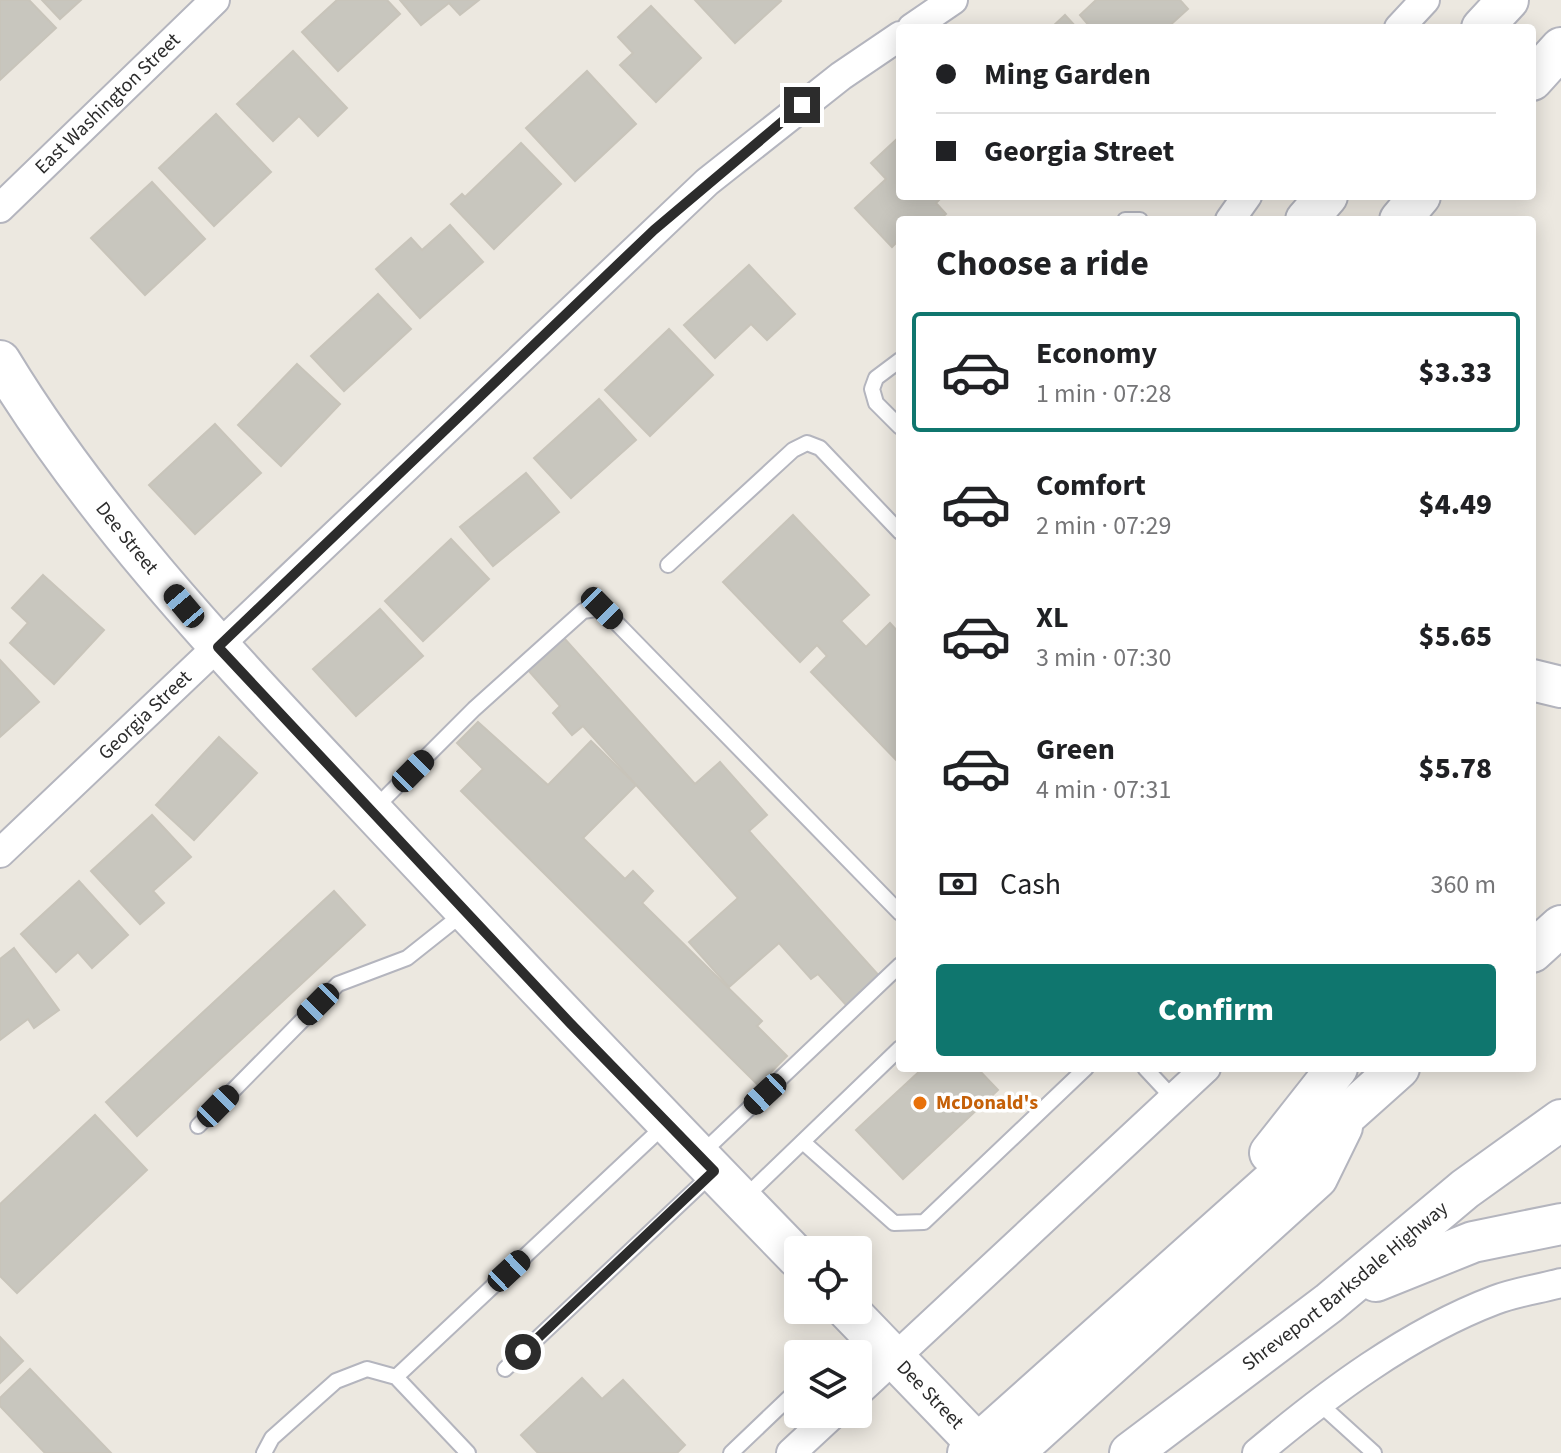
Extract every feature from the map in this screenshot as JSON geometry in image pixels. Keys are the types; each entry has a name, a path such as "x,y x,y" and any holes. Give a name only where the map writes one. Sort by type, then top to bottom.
{"main road":[{"path":"1486,24 1508,0"},
{"path":"1536,76 1561,48"},
{"path":"1310,216 1324,200"},
{"path":"1403,216 1417,200"},
{"name":"Dee Street","path":"0,361 115,523 218,647 784,1244"},
{"path":"1536,681 1561,687"},
{"path":"1536,948 1561,926"},
{"path":"1165,1275 1309,1108 1334,1072"},
{"path":"986,1451 1165,1275 1394,1072"},
{"path":"986,1451 1317,1178 1350,1109"},
{"name":"Shreveport Barksdale Highway","path":"1130,1453 1329,1303 1465,1189 1561,1120"},
{"path":"1329,1303 1426,1258 1515,1231 1561,1224"},
{"name":"Dee Street","path":"862,1324 986,1451"}],"street":[{"name":"East Washington Street","path":"0,208 215,0"},
{"path":"918,24 953,0"},
{"path":"1403,24 1425,0"},
{"name":"Georgia Street","path":"0,853 707,182 841,76 896,39"},
{"path":"872,1379 1202,1072"},
{"path":"1257,1453 1404,1345 1495,1300 1561,1283"},
{"path":"791,1453 815,1428"}],"lane":[{"path":"896,363 876,378 872,389 876,403 896,423"},
{"path":"668,565 793,450 807,443 820,448 896,528"},
{"path":"372,811 474,709 583,611 602,608 896,909"},
{"path":"198,1126 338,984 407,958 466,911"},
{"path":"505,1369 896,969"},
{"path":"742,1200 896,1052"},
{"path":"803,1142 894,1223 924,1222 1082,1072"},
{"path":"1149,1072 1173,1098"},
{"path":"396,1377 667,1123"},
{"path":"264,1453 272,1438 336,1381 367,1369 396,1377 468,1453"},
{"path":"731,1453 784,1402"},
{"path":"1320,1404 1374,1453"}],"building":[{"path":"0,0 29,0 56,28 0,80"},
{"path":"42,0 81,0 60,19"},
{"path":"337,0 387,0 400,14 338,71 302,32"},
{"path":"400,0 479,0 460,15 449,3 421,25"},
{"path":"695,0 780,0 781,1 735,43"},
{"path":"1096,0 1180,0 1188,9 1171,24 1088,24 1080,15"},
{"path":"651,6 701,58 656,102 620,65 633,53 618,37"},
{"path":"1065,15 1073,24 1055,24"},
{"path":"293,51 347,108 318,136 299,116 273,141 237,104"},
{"path":"587,71 636,124 575,181 526,128"},
{"path":"216,114 271,172 214,226 159,168"},
{"path":"896,140 896,200 939,200 936,203 946,214 896,216 896,243 892,247 855,208 886,179 871,163"},
{"path":"521,143 561,184 494,249 451,204 462,194 465,197"},
{"path":"152,182 205,239 145,295 91,238"},
{"path":"450,225 483,262 420,318 376,269 411,238 422,250"},
{"path":"749,265 795,314 767,340 751,324 715,358 684,325"},
{"path":"378,294 411,329 344,391 311,356"},
{"path":"669,329 713,375 650,436 605,390"},
{"path":"297,364 340,404 281,466 238,425"},
{"path":"599,399 636,440 571,498 534,458"},
{"path":"215,424 261,473 195,534 149,485"},
{"path":"526,473 559,512 493,566 460,527"},
{"path":"793,515 869,595 841,621 866,647 890,623 896,630 896,760 811,672 827,656 817,645 800,662 723,582"},
{"path":"451,539 489,579 423,641 385,601"},
{"path":"43,575 104,630 54,684 10,643 28,623 12,608"},
{"path":"380,609 423,656 356,716 313,669"},
{"path":"564,638 695,784 720,762 767,815 749,831 881,978 848,1007 818,974 811,979 779,943 729,987 689,942 738,898 583,726 572,735 553,713 560,706 528,670"},
{"path":"0,660 39,702 0,737"},
{"path":"478,722 548,785 591,741 636,785 583,838 625,879 633,871 653,891 642,903 762,1021 757,1026 787,1056 758,1085 461,791 483,769 457,743"},
{"path":"219,737 257,773 194,840 156,805"},
{"path":"152,815 191,857 153,891 164,903 140,924 91,871"},
{"path":"79,881 128,935 92,968 78,952 56,972 21,934"},
{"path":"334,891 365,925 137,1136 106,1102"},
{"path":"14,948 59,1010 34,1028 28,1019 0,1040 0,959"},
{"path":"919,1072 981,1072 998,1090 903,1179 856,1130"},
{"path":"95,1115 147,1170 17,1293 0,1276 0,1204"},
{"path":"0,1337 23,1361 0,1383"},
{"path":"30,1369 111,1453 45,1453 0,1406 0,1398"},
{"path":"582,1378 602,1399 623,1380 685,1445 677,1453 538,1453 521,1435"}],"place":[{"name":"McDonald's","path":"920,1103"}],"route":[{"path":"523,1352 714,1171 570,1023 218,647 386,490 654,230 762,135 802,105"}]}
